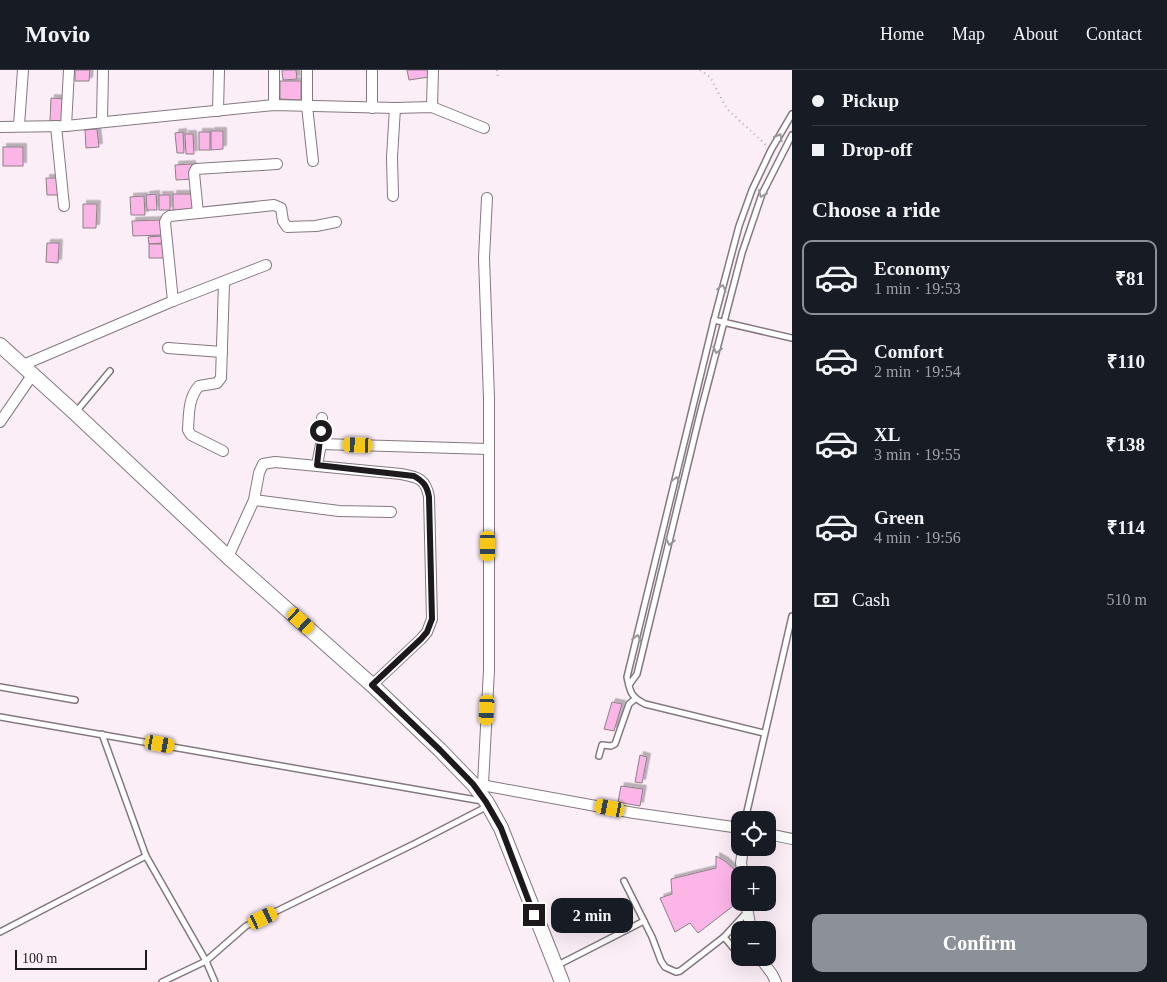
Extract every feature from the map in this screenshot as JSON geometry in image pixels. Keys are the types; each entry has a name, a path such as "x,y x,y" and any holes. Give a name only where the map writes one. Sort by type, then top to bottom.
{"main road":[{"path":"0,346 75,413 228,557 372,685 478,784 501,828 562,982"}],"street":[{"path":"19,126 23,70"},
{"path":"64,206 61,126 69,70"},
{"path":"102,122 103,70"},
{"path":"218,111 219,70"},
{"path":"274,70 274,105"},
{"path":"307,70 313,161"},
{"path":"372,70 372,108"},
{"path":"432,107 433,70"},
{"path":"0,127 61,126 274,105 372,108 432,107 484,128"},
{"path":"394,196 392,157 395,108"},
{"path":"198,213 194,173 196,169 277,164"},
{"path":"487,198 484,258 487,305 489,677 478,784 634,813 731,827"},
{"path":"173,301 166,218 175,214 274,205 280,208 284,224 287,227 316,226 336,222"},
{"path":"0,422 28,370 173,301 266,265"},
{"path":"223,451 192,435 188,430 190,402 193,394 199,386 220,381 224,282"},
{"path":"168,348 222,352"},
{"path":"317,465 321,444 322,418"},
{"path":"321,444 488,449"},
{"path":"228,557 254,500 259,473 263,464 275,462 317,465 414,476 422,480 428,486 429,497 432,619 427,632 421,639 372,685"},
{"path":"254,500 339,511 391,512"},
{"path":"776,836 792,839"},
{"path":"766,966 776,982"}],"lane":[{"path":"764,733 657,708 635,699 629,685 628,671 714,320 739,226 752,190 771,150 792,114"},
{"path":"629,685 637,674 742,253 757,207 775,166 792,135"},
{"path":"714,320 792,338"},
{"path":"75,413 110,371"},
{"path":"747,811 792,616"},
{"path":"0,687 75,700"},
{"path":"599,756 602,745 611,746 615,744 629,704 635,699"},
{"path":"0,717 487,804"},
{"path":"102,734 146,856 206,961 215,982"},
{"path":"162,982 206,961 246,926 416,844 487,804"},
{"path":"0,932 146,856"},
{"path":"624,881 661,960 665,967 676,972 680,972 724,937 743,911"},
{"path":"555,966 644,921"},
{"path":"724,937 731,946"}],"path":[{"path":"497,70 498,77"},
{"path":"700,70 710,78 727,109 771,150"}],"building":[{"path":"75,70 90,70 89,81 75,81"},
{"path":"282,70 296,70 297,79 283,80"},
{"path":"407,70 428,70 429,77 409,80"},
{"path":"280,81 301,81 301,100 280,99"},
{"path":"51,98 65,99 65,121 50,121"},
{"path":"97,129 99,147 86,148 85,130"},
{"path":"211,131 223,131 223,149 211,150"},
{"path":"183,132 184,153 177,153 175,133"},
{"path":"199,132 210,132 210,150 199,150"},
{"path":"185,134 193,134 194,154 186,154"},
{"path":"3,147 23,147 23,166 3,166"},
{"path":"192,164 193,179 176,180 175,165"},
{"path":"46,178 61,178 61,195 47,195"},
{"path":"156,194 157,210 147,210 146,195"},
{"path":"173,194 194,194 194,210 173,210"},
{"path":"159,195 170,195 170,210 159,210"},
{"path":"144,196 145,215 131,215 130,197"},
{"path":"83,204 97,204 96,228 83,228"},
{"path":"162,220 162,235 133,236 132,221"},
{"path":"163,236 163,243 149,244 148,237"},
{"path":"47,243 59,243 58,263 46,262"},
{"path":"149,244 164,244 165,258 149,258"},
{"path":"612,702 622,704 614,731 604,729"},
{"path":"640,755 647,757 642,783 635,782"},
{"path":"621,786 643,789 640,806 618,802"},
{"path":"716,856 731,866 731,908 698,933 690,923 675,932 660,898 672,894 671,879 716,868"}],"route":[{"path":"321,431 321,444 317,465 414,476 428,486 432,619 427,632 421,639 372,685 440,750 473,784 486,802 501,828 534,915"}]}
